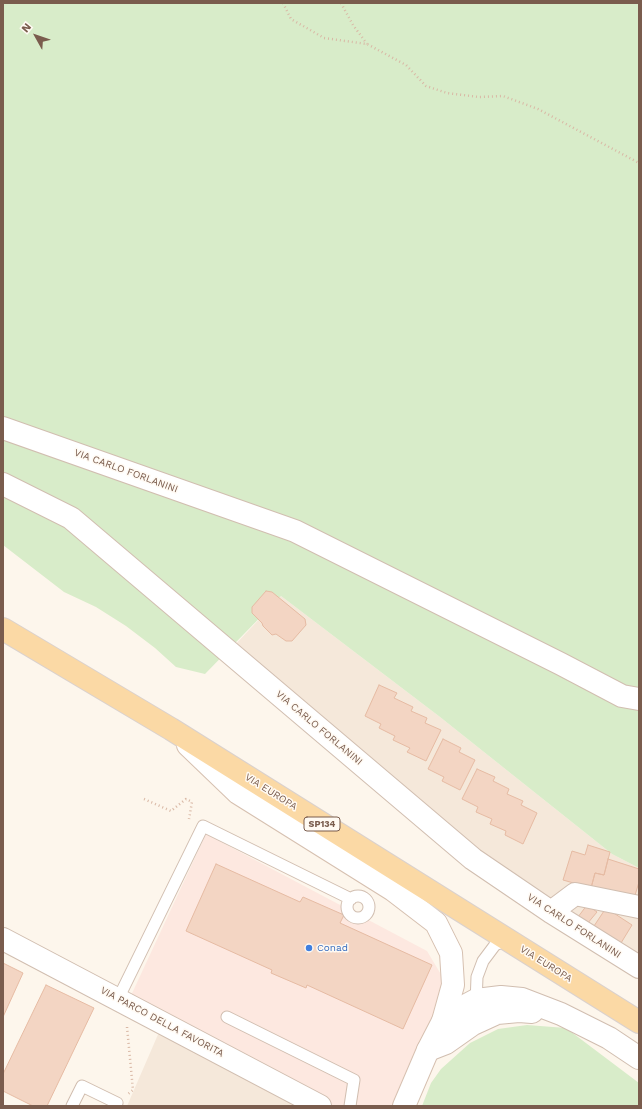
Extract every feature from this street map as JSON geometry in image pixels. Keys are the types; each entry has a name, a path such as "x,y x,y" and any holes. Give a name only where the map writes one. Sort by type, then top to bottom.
{"main road":[{"name":"VIA EUROPA","path":"3,629 171,729 639,1022"}],"street":[{"name":"VIA CARLO FORLANINI","path":"3,428 295,531 630,697 639,709"},
{"name":"VIA CARLO FORLANINI","path":"3,484 71,518 473,858 551,912 639,967"},
{"path":"171,729 238,792 393,890 436,923 451,953 453,985 443,1021 428,1050 404,1106"},
{"path":"551,912 576,894 639,907"},
{"name":"VIA PARCO DELLA FAVORITA","path":"3,939 320,1106"},
{"path":"443,1021 463,1006 476,1000 500,997 522,999 561,1014 610,1038 639,1058"},
{"path":"428,1050 446,1043 476,1023 497,1013 519,1011 561,1014"}],"lane":[{"path":"118,1000 203,826 351,898"},
{"path":"476,1023 477,977 483,961 495,946 507,940"},
{"path":"227,1017 354,1080 350,1106"},
{"path":"72,1106 82,1086 117,1103 116,1106"}],"path":[{"path":"283,3 291,19 324,38 367,44 406,65 426,86 447,93 479,97 503,96 538,109 639,163"},
{"path":"341,3 367,44"},
{"path":"144,799 171,811 186,799 192,802 184,843 192,848"},
{"path":"126,1024 133,1090"}],"shaded area":[{"path":"281,596 440,717 612,854 639,868 639,956 450,830 233,647"},
{"path":"206,834 427,951 455,998 401,1106 320,1106 128,1002"},
{"path":"163,1023 320,1106 127,1106"}],"green space":[{"path":"3,3 639,3 639,868 612,854 440,717 281,596 205,674 176,667 155,648 126,626 96,607 64,592 3,545"},
{"path":"527,1025 566,1028 639,1083 639,1106 422,1106 431,1083 441,1069 470,1043 498,1029"}],"building":[{"path":"266,591 272,592 305,619 306,625 292,641 286,641 276,634 272,635 252,613 252,607"},
{"path":"379,685 397,693 394,698 413,707 411,711 427,718 425,723 441,730 426,761 407,752 410,748 393,740 395,736 379,728 381,724 365,716"},
{"path":"443,739 461,748 459,752 475,760 460,790 442,781 444,777 428,769"},
{"path":"477,769 495,777 493,781 509,789 507,794 523,801 521,805 537,813 523,844 505,835 506,831 490,824 492,819 476,812 478,807 462,799"},
{"path":"588,845 610,852 604,875 595,873 591,888 563,880 572,851 585,855"},
{"path":"608,859 639,869 639,882 633,902 591,888 595,873 604,875"},
{"name":"Conad","path":"216,864 300,902 303,897 344,915 340,923 432,965 403,1029 307,985 306,988 271,973 272,970 186,931"},
{"path":"587,905 597,912 587,924 578,917"},
{"path":"606,908 632,925 621,943 594,926"},
{"path":"3,963 23,973 3,1017"},
{"path":"46,985 94,1008 47,1106 33,1106 3,1091 3,1074"}],"place":[{"name":"Conad","path":"309,948"}]}
